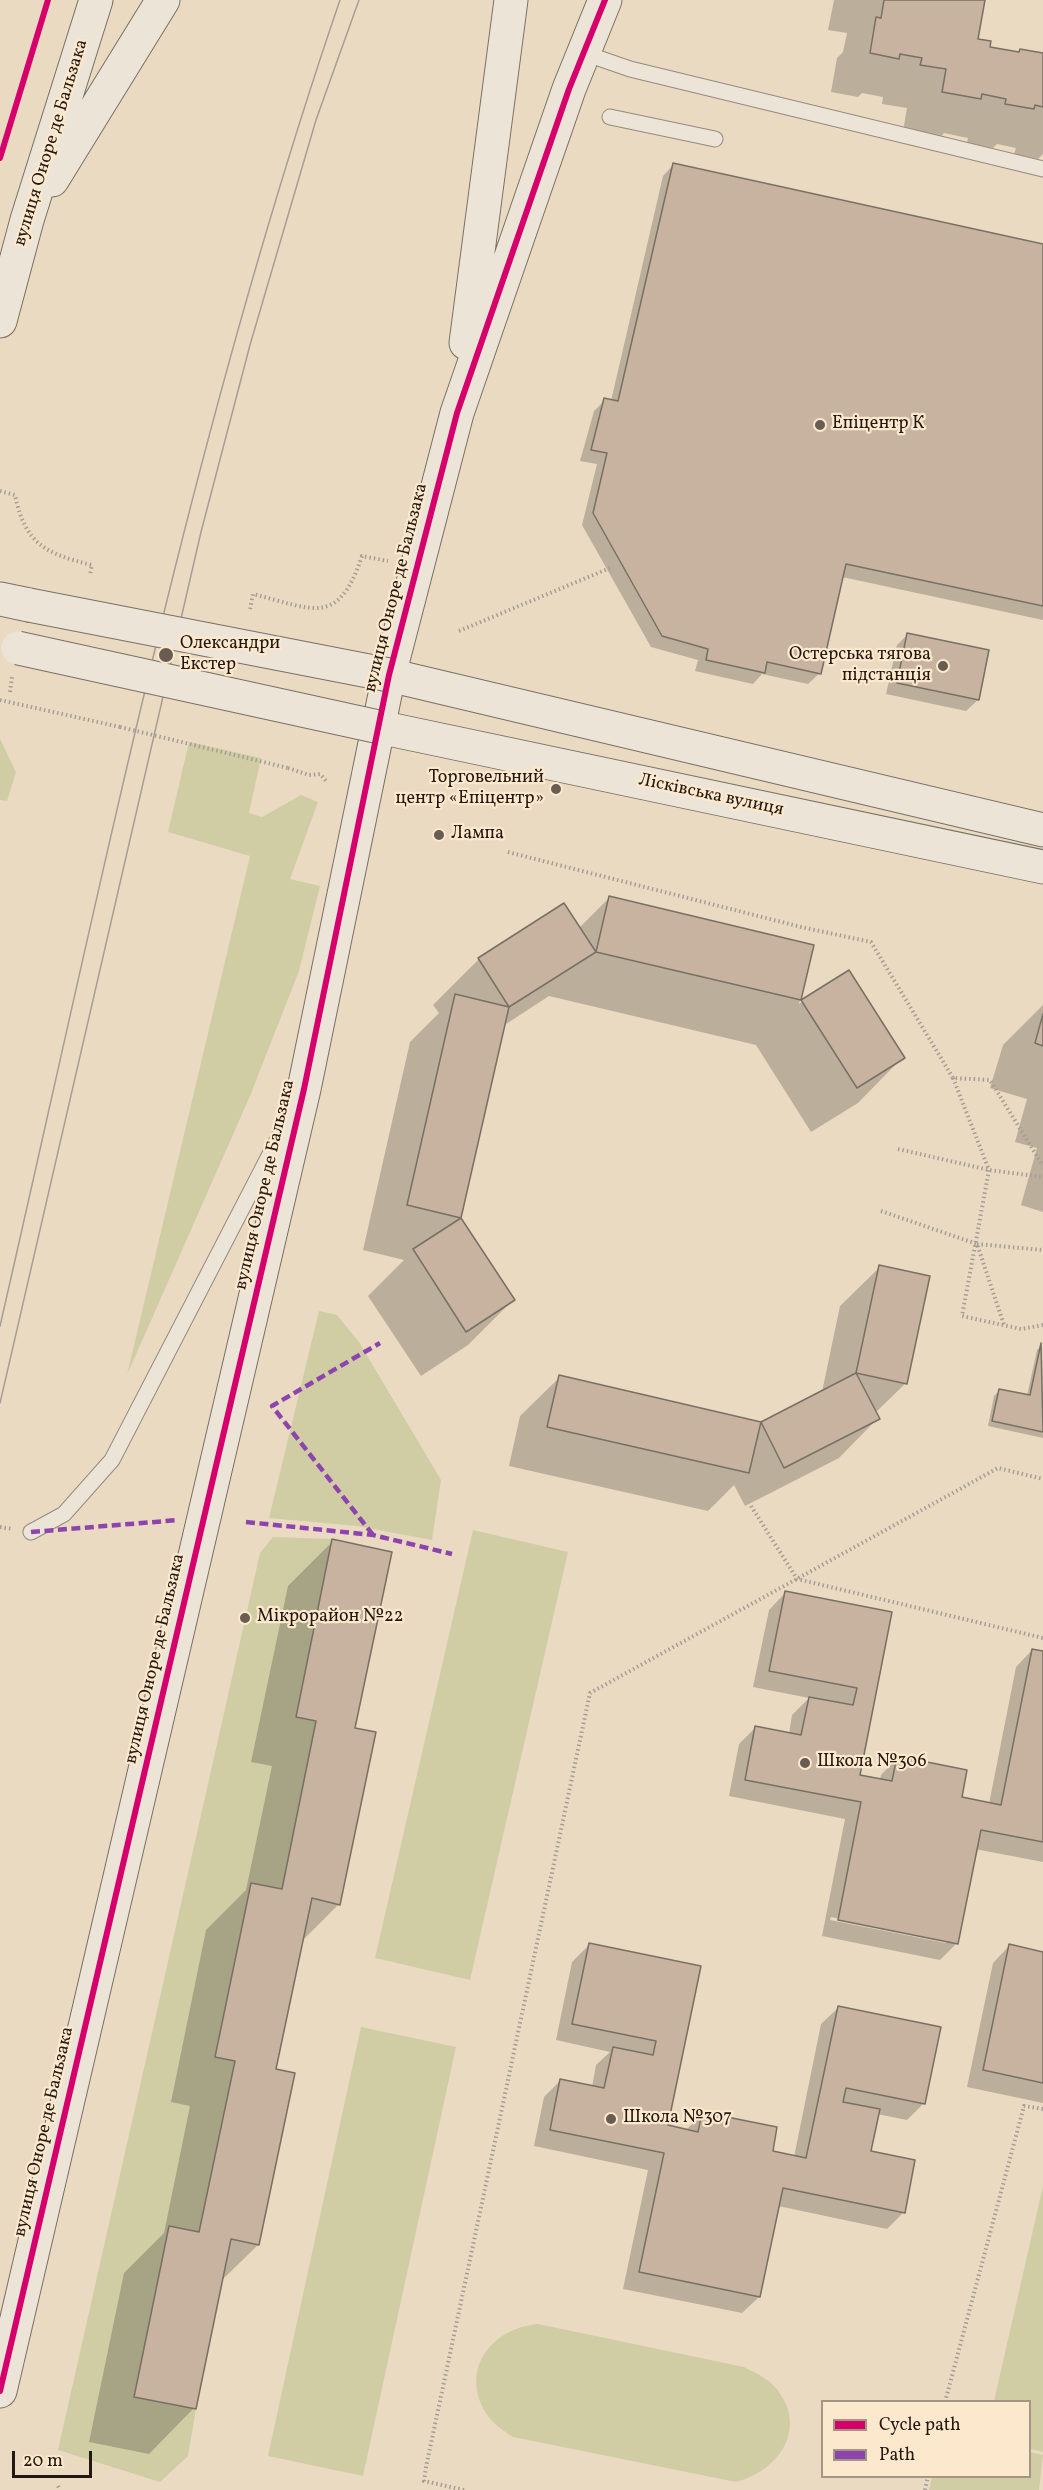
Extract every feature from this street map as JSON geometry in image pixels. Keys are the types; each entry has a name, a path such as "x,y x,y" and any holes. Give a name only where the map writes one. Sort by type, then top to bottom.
{"street":[{"name":"вулиця Оноре де Бальзака","path":"0,321 27,220 96,0"},
{"path":"27,220 163,0"},
{"path":"457,413 511,0"},
{"name":"вулиця Оноре де Бальзака","path":"0,2391 304,1089 389,675 457,413 584,53 605,0"},
{"path":"14,602 389,675 1043,830"},
{"name":"Лісківська вулиця","path":"9,646 379,727 1043,867"}],"lane":[{"path":"584,53 630,69 1043,169"},
{"path":"610,117 715,139"},
{"path":"31,1532 64,1515 112,1460 304,1089"}],"path":[{"path":"0,491 15,495 22,521 33,540 53,553 92,565 90,573"},
{"path":"250,609 253,594 315,609 328,607 337,603 352,584 362,556 388,561"},
{"path":"459,631 610,568"},
{"path":"0,700 309,774 321,774 327,782"},
{"path":"508,852 801,927 871,942 953,1078 989,1170 962,1316 1021,1329 1043,1325"},
{"path":"953,1078 990,1080 1043,1166"},
{"path":"898,1149 989,1170 1043,1177"},
{"path":"881,1211 977,1244 1043,1250"},
{"path":"977,1244 1005,1325"},
{"path":"464,2490 424,2481 426,2467 590,1693 998,1468 1043,1479"},
{"path":"751,1506 797,1579 1043,1638"},
{"path":"946,2400 1024,2106 1043,2109"}],"shaded area":[{"path":"0,739 16,772 7,801 0,800"},
{"path":"189,742 261,758 249,813 262,817 301,795 318,802 290,879 320,886 299,971 250,1096 127,1375 250,856 168,832"},
{"path":"319,1311 337,1315 359,1342 441,1480 432,1540 357,1526 269,1518"},
{"path":"473,1530 568,1552 470,1980 375,1958"},
{"path":"273,1537 332,1539 296,1716 316,1721 282,1889 215,2057 235,2061 199,2232 169,2226 134,2396 196,2409 188,2456 160,2482 58,2450 260,1553"},
{"path":"361,2027 456,2047 363,2476 268,2456"},
{"path":"1043,2186 1043,2452 1031,2449 1031,2400 994,2400"},
{"path":"538,2324 744,2367 765,2378 781,2395 788,2410 790,2424 788,2437 774,2460 763,2470 736,2482 513,2437 492,2421 483,2408 478,2392 477,2377 486,2351 496,2341 522,2327"},
{"path":"1031,2452 1043,2455 1039,2490 929,2490 932,2478 1031,2478"}],"building":[{"path":"884,0 985,0 978,39 991,41 990,47 1043,53 1043,107 1035,105 1034,109 1005,104 1006,99 982,94 981,99 942,92 946,69 920,65 922,58 900,54 899,59 870,53 876,17 881,18"},
{"name":"Епіцентр К","path":"673,163 1043,244 1043,606 846,564 821,674 767,662 765,673 706,660 708,649 662,636 593,513 607,453 591,450 604,398 618,401"},
{"name":"Остерська тягова пiдстанцiя","path":"907,633 989,650 979,700 897,683"},
{"path":"609,896 814,945 801,1000 596,952"},
{"path":"564,903 596,952 509,1007 478,958"},
{"path":"849,970 905,1058 857,1088 801,1000"},
{"path":"455,994 509,1007 461,1218 407,1205"},
{"path":"1043,1014 1043,1046 1035,1043"},
{"path":"461,1218 515,1300 466,1332 413,1249"},
{"path":"879,1265 930,1276 907,1384 856,1373"},
{"path":"1041,1343 1043,1432 992,1421 999,1389 1030,1395"},
{"path":"856,1373 880,1419 784,1468 761,1422"},
{"path":"559,1375 761,1422 749,1473 547,1427"},
{"path":"332,1539 392,1552 355,1728 376,1732 340,1905 312,1898 276,2069 295,2073 259,2245 231,2239 196,2409 134,2397 169,2226 199,2232 235,2061 215,2057 251,1883 282,1889 316,1721 296,1717"},
{"name":"Школа №306","path":"785,1591 892,1612 860,1775 892,1781 897,1756 967,1770 962,1797 1001,1805 1032,1649 1043,1651 1043,1842 981,1830 958,1944 838,1920 861,1802 745,1780 755,1726 801,1735 809,1697 853,1705 857,1688 769,1671"},
{"name":"Школа №307","path":"589,1943 701,1966 668,2125 698,2132 702,2112 777,2127 773,2151 806,2158 838,2006 941,2027 925,2104 846,2088 843,2102 880,2109 871,2151 915,2160 905,2213 783,2188 760,2297 639,2272 664,2153 550,2130 560,2079 604,2088 613,2047 653,2055 656,2041 572,2024"},
{"path":"1009,1944 1043,1952 1043,2083 983,2070"}],"tram line":[{"path":"0,1326 113,825 194,492 287,163 340,0"},
{"path":"0,1403 201,532 250,345 316,120 359,0"}],"marked path":[{"path":"373,1535 272,1406 380,1343"},
{"path":"31,1532 179,1520"},
{"path":"246,1522 373,1535 452,1554"}],"cycle path":[{"path":"0,158 48,0"},
{"path":"0,2391 304,1089 389,675 457,413 569,89 605,0"}],"place":[{"name":"Епіцентр К","path":"820,425"},
{"name":"Олександри Екстер","path":"166,655"},
{"name":"Остерська тягова пiдстанцiя","path":"943,666"},
{"name":"Торговельний центр «Епіцентр»","path":"556,789"},
{"name":"Лампа","path":"439,835"},
{"name":"Мікрорайон №22","path":"245,1618"},
{"name":"Школа №306","path":"805,1763"},
{"name":"Школа №307","path":"611,2119"}]}
